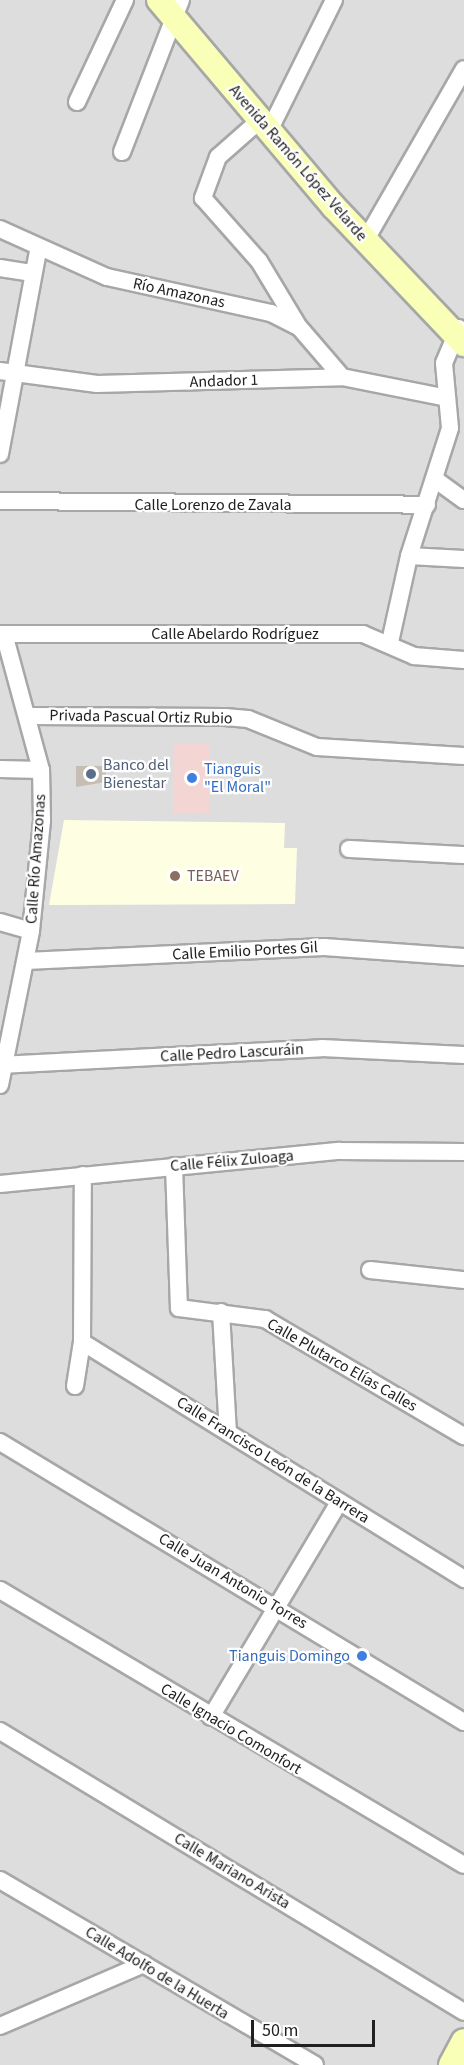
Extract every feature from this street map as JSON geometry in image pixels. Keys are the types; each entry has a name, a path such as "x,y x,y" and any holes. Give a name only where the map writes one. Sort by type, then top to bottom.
{"main road":[{"name":"Avenida Ramón López Velarde","path":"171,6 265,125 365,241 457,331"}],"street":[{"path":"77,102 125,0"},
{"path":"299,327 259,261 203,198 218,157 265,125 334,0"},
{"path":"122,152 171,6"},
{"path":"365,241 464,69"},
{"name":"Río Amazonas","path":"0,229 38,250 169,294 255,307 299,327 342,378"},
{"path":"0,454 8,372 38,250"},
{"path":"0,268 33,273"},
{"path":"390,642 409,556 436,480 450,428 444,363 457,331"},
{"name":"Andador 1","path":"8,372 131,384 342,378 447,398"},
{"path":"436,480 464,500"},
{"name":"Calle Lorenzo de Zavala","path":"0,501 426,506"},
{"path":"409,556 464,559"},
{"name":"Calle Abelardo Rodríguez","path":"2,634 363,634 390,642 422,658 464,660"},
{"name":"Calle Río Amazonas","path":"0,1085 2,1065 31,931 42,820 41,770 29,716 2,634"},
{"name":"Privada Pascual Ortiz Rubio","path":"29,716 248,719 317,747 464,756"},
{"path":"0,769 41,770"},
{"path":"349,849 464,855"},
{"path":"0,922 31,931"},
{"name":"Calle Emilio Portes Gil","path":"26,961 324,947 464,957"},
{"name":"Calle Pedro Lascuráin","path":"2,1065 322,1048 464,1055"},
{"name":"Calle Félix Zuloaga","path":"0,1184 83,1174 339,1151 464,1152"},
{"name":"Calle Plutarco Elías Calles","path":"174,1166 179,1308 265,1319 464,1436"},
{"path":"75,1386 82,1342 83,1174"},
{"path":"370,1270 464,1280"},
{"path":"221,1312 228,1432"},
{"name":"Calle Francisco León de la Barrera","path":"82,1342 464,1579"},
{"name":"Calle Juan Antonio Torres","path":"0,1442 277,1607 464,1722"},
{"path":"212,1718 339,1502"},
{"name":"Calle Ignacio Comonfort","path":"0,1590 212,1718 464,1865"},
{"name":"Calle Mariano Arista","path":"0,1731 464,2012"},
{"name":"Calle Adolfo de la Huerta","path":"0,1880 144,1965 295,2061 315,2065"},
{"path":"0,2026 144,1965"}],"shaded area":[{"path":"0,0 464,0 464,2065 0,2065"},
{"name":"Tianguis \"El Moral\"","path":"174,743 210,744 209,813 173,813"},
{"name":"TEBAEV","path":"64,820 285,823 284,848 297,848 295,904 49,905"}],"building":[{"name":"Banco del Bienestar","path":"76,766 106,766 106,782 76,787"}],"place":[{"name":"Banco del Bienestar","path":"91,774"},
{"name":"Tianguis \"El Moral\"","path":"192,778"},
{"name":"TEBAEV","path":"175,876"},
{"name":"Tianguis Domingo","path":"362,1656"}]}
